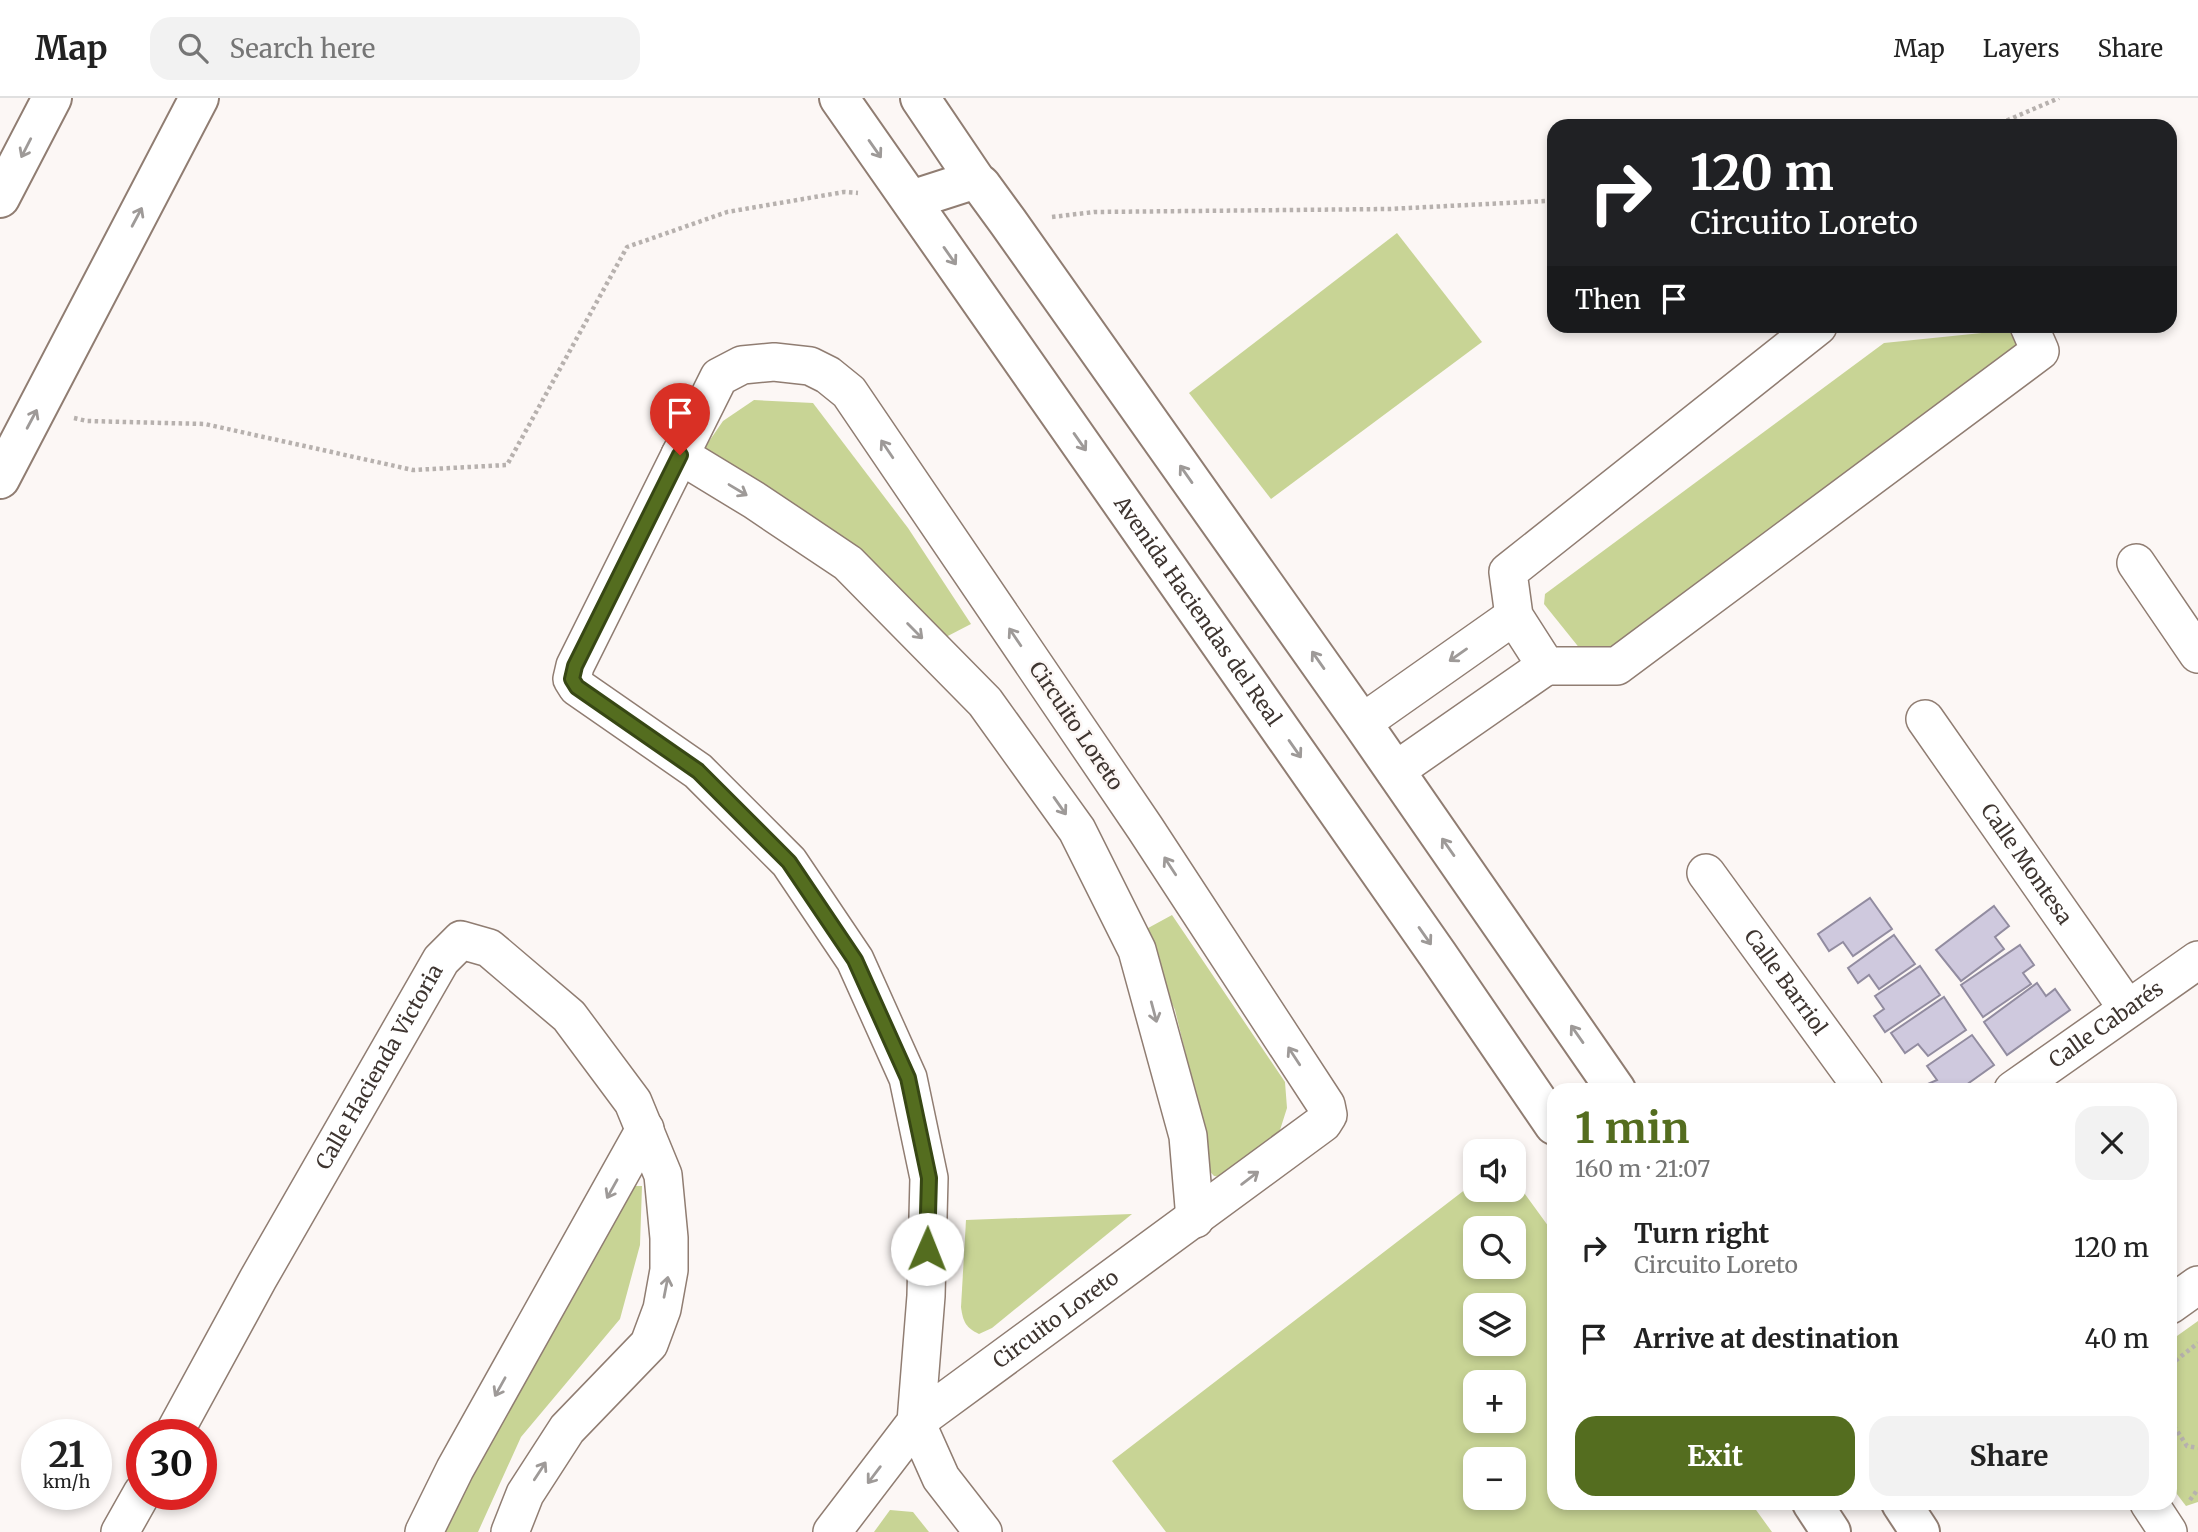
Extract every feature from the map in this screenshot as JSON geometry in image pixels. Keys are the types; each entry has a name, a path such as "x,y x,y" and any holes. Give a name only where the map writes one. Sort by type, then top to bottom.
{"main road":[{"path":"0,198 52,98"},
{"path":"0,479 199,98"},
{"name":"Avenida Haciendas del Real","path":"839,98 1547,1115"},
{"path":"920,98 976,181 1008,222 1362,723 1611,1083"},
{"path":"911,200 976,181"},
{"path":"1817,1510 1831,1532"},
{"path":"1905,1510 1920,1532"}],"street":[{"path":"1546,667 1514,616 1508,572 1809,333"},
{"path":"1395,771 1546,667 1617,666 2040,351 2032,333"},
{"name":"Circuito Loreto","path":"832,1532 916,1422 1195,1219 1323,1123 1328,1115 1326,1105 1145,828 849,392 828,375 810,366 774,362 742,365 719,377 575,666 572,679 577,687 698,771 789,862 855,960 908,1078 929,1178 926,1297 916,1422 941,1478 983,1532"},
{"path":"680,455 754,500 848,563 985,702 1077,830 1137,950 1188,1136 1195,1219"},
{"path":"2136,563 2198,654"},
{"path":"1362,723 1514,616"},
{"name":"Calle Montesa","path":"1925,719 2127,1008"},
{"name":"Calle Barriol","path":"1706,873 1859,1083"},
{"name":"Calle Hacienda Victoria","path":"182,1419 258,1279 441,960 461,940 489,948 569,1016 633,1102 663,1175 669,1270 662,1309 649,1344 567,1429 525,1494 510,1532"},
{"name":"Calle Cabarés","path":"2023,1083 2198,960"},
{"path":"424,1532 455,1469 645,1129"},
{"path":"2177,1300 2198,1285"},
{"path":"120,1532 132,1510"},
{"path":"151,1510 151,1532"},
{"path":"2154,1510 2168,1532"}],"path":[{"path":"2010,119 2059,98"},
{"path":"36,410 87,421 205,424 413,470 507,465 627,247 727,212 831,194 844,192 911,200"},
{"path":"1008,222 1094,212 1389,209 1547,201"},
{"path":"2177,1360 2198,1343"},
{"path":"2177,1431 2187,1446 2198,1448"}],"green space":[{"path":"1397,233 1482,342 1271,499 1189,393"},
{"path":"1982,333 2013,333 2024,350 1598,657 1585,655 1544,604 1545,594 1884,343"},
{"path":"754,400 813,403 908,528 971,624 942,639 703,450 723,421"},
{"path":"1172,915 1285,1082 1287,1108 1280,1130 1228,1178 1214,1176 1204,1165 1194,1088 1175,1010 1139,933"},
{"path":"625,1186 642,1186 640,1245 620,1319 521,1437 478,1532 444,1532 453,1510"},
{"path":"1463,1191 1463,1202 1526,1202 1526,1196 1547,1224 1547,1510 1756,1510 1772,1532 1166,1532 1112,1461"},
{"path":"1132,1214 992,1328 979,1334 966,1324 961,1307 966,1220"},
{"path":"2198,1321 2198,1502 2186,1506 2177,1494 2177,1336"},
{"path":"890,1510 913,1512 929,1532 874,1532"}],"building":[{"path":"1870,898 1892,929 1853,956 1843,942 1829,951 1818,934"},
{"path":"1994,906 2009,926 1995,937 2004,949 1961,981 1936,950"},
{"path":"1894,935 1915,964 1879,989 1869,975 1858,983 1848,968"},
{"path":"2020,945 2034,965 2023,973 2031,984 1983,1017 1961,985"},
{"path":"1920,966 1940,995 1885,1032 1874,1016 1884,1009 1875,996"},
{"path":"2037,983 2046,996 2055,989 2070,1010 2007,1055 1984,1022"},
{"path":"1944,997 1966,1030 1928,1056 1918,1044 1905,1053 1891,1033"},
{"path":"1972,1035 1994,1065 1969,1083 1930,1083 1937,1080 1927,1066"}],"route":[{"path":"680,455 575,666 572,679 577,687 698,771 789,862 855,960 908,1078 929,1178 927,1249"}]}
